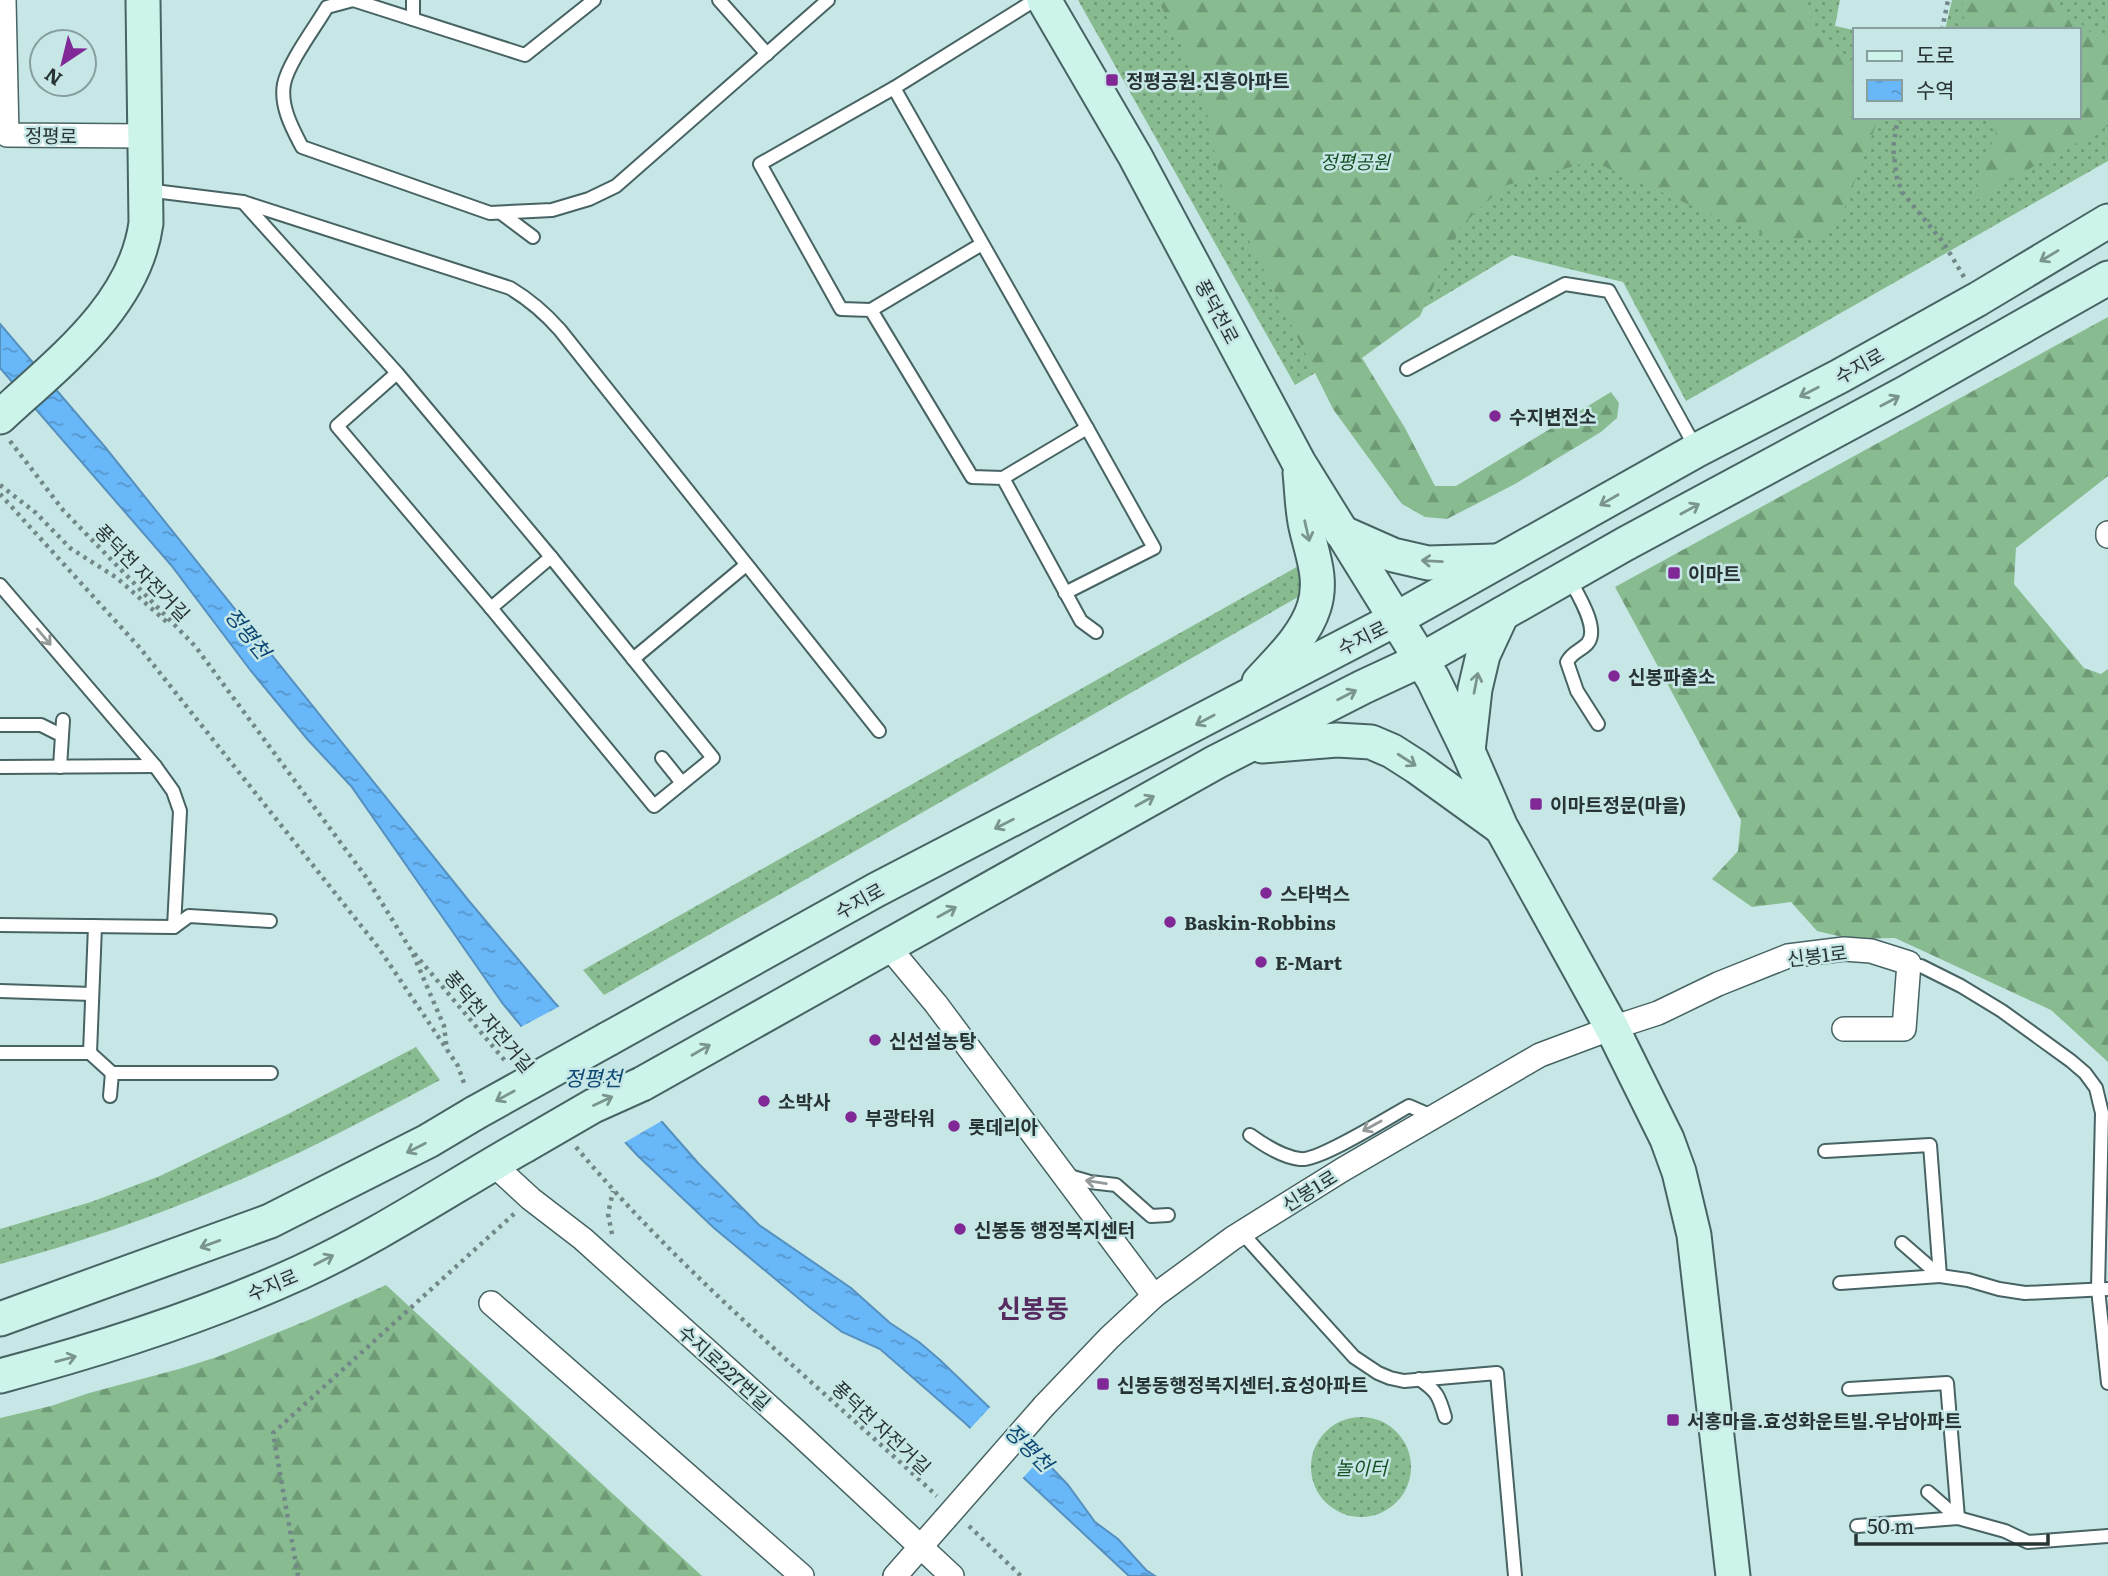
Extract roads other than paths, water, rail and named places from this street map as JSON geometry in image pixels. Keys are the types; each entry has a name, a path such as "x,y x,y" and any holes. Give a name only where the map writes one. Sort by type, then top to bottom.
{"main road":[{"path":"1,424 115,301 127,283 144,241 146,136 143,0"},
{"name":"풍덕천로","path":"1044,0 1135,156 1299,463 1396,619"},
{"name":"수지로","path":"0,1318 270,1222 428,1141 876,890 1396,619 1697,450 1840,376 1978,299 2108,221"},
{"path":"887,945 1216,762 1421,660 1625,544 1907,392 2108,278"},
{"path":"1243,700 1284,655 1301,632 1314,607 1318,574 1305,525 1299,463"},
{"path":"1341,532 1393,555 1428,563 1501,561"},
{"path":"1468,751 1475,690 1483,655 1502,614"},
{"path":"1396,619 1433,679 1501,827 1612,1028 1667,1139 1679,1172 1694,1235 1733,1576"},
{"path":"1245,748 1337,740 1371,742 1417,766 1501,827"},
{"name":"수지로","path":"0,1376 79,1355 224,1304 302,1272 374,1235 593,1106 642,1084 887,945"}],"street":[{"name":"정평로","path":"4,0 7,135 146,136"},
{"path":"887,945 936,1004 1154,1296"},
{"name":"신봉1로","path":"921,1546 1044,1406 1109,1338 1154,1296 1242,1233 1342,1170 1540,1055 1658,1013 1718,984 1788,956 1844,949 1871,951 1909,962 1904,1029 1844,1029"},
{"name":"수지로227번길","path":"493,1164 531,1199 583,1239 952,1576"},
{"path":"491,1303 802,1576"},
{"path":"895,1576 921,1546"}],"lane":[{"path":"594,0 525,55 353,0 327,6 284,84 285,107 292,127 302,147 490,213 552,210 589,199 616,186 828,0"},
{"path":"412,0 412,19"},
{"path":"719,0 767,54"},
{"path":"982,244 871,310 841,309 760,164 894,88 1035,0"},
{"path":"894,88 1154,548 1065,593"},
{"path":"146,190 243,202 510,288 527,298 560,330 879,731"},
{"path":"243,202 397,373 551,557 713,758 654,806 337,426 373,403 397,373"},
{"path":"500,213 533,237"},
{"path":"1407,369 1565,284 1609,291 1697,450"},
{"path":"871,310 972,477 1003,478 1087,428"},
{"path":"1003,478 1081,621 1096,632"},
{"path":"491,608 551,557"},
{"path":"633,659 746,565"},
{"path":"1569,577 1591,622 1591,638 1588,644 1570,655 1567,662 1577,691 1598,724"},
{"path":"0,585 155,766 173,791 180,811 174,928"},
{"path":"60,767 62,720"},
{"path":"0,724 41,725 61,735"},
{"path":"662,758 682,783"},
{"path":"0,767 155,766"},
{"path":"0,925 174,928 189,916 270,921"},
{"path":"90,1053 95,926"},
{"path":"1921,966 2002,1011 2071,1060 2096,1088 2102,1113 2103,1289 2108,1383"},
{"path":"0,991 92,994"},
{"path":"0,1052 90,1053 112,1073 271,1073"},
{"path":"110,1096 112,1073"},
{"path":"1250,1135 1265,1145 1302,1160 1322,1154 1409,1106 1432,1116"},
{"path":"1825,1151 1930,1145 1940,1276"},
{"path":"1062,1174 1090,1182 1116,1185 1151,1216 1168,1214"},
{"path":"1242,1233 1354,1357 1378,1373 1404,1381 1497,1373 1515,1576"},
{"path":"1902,1243 1940,1276"},
{"path":"1840,1283 1940,1276 2025,1293 2103,1289"},
{"path":"1419,1380 1434,1389 1445,1416"},
{"path":"1849,1389 1947,1383 1958,1518"},
{"path":"1928,1492 1958,1518"},
{"path":"1857,1526 1958,1518 2005,1531 2028,1542 2108,1536"}],"water":[{"name":"정평천","path":"0,324 105,447 469,901 554,1002 699,1164 759,1225 851,1288 890,1323 940,1360 1050,1466 1068,1485 1095,1522 1118,1539 1146,1570 1155,1576 1129,1576 965,1423 880,1349 842,1332 714,1228 638,1156 557,1069 503,1004 351,786 308,740 251,671 171,565 0,368"}],"place":[{"name":"정평공원.진흥아파트","path":"1112,80"},
{"name":"수지변전소","path":"1495,416"},
{"name":"이마트","path":"1674,573"},
{"name":"신봉파출소","path":"1614,676"},
{"name":"이마트정문(마을)","path":"1536,804"},
{"name":"스타벅스","path":"1266,893"},
{"name":"Baskin-Robbins","path":"1170,922"},
{"name":"E-Mart","path":"1261,962"},
{"name":"신선설농탕","path":"875,1040"},
{"name":"소박사","path":"764,1101"},
{"name":"부광타워","path":"851,1117"},
{"name":"롯데리아","path":"954,1126"},
{"name":"신봉동 행정복지센터","path":"960,1229"},
{"name":"신봉동행정복지센터.효성아파트","path":"1103,1384"},
{"name":"서홍마을.효성화운트빌.우남아파트","path":"1673,1420"}],"district":[{"name":"신봉동","path":"1033,1306"}],"park label":[{"name":"정평공원","path":"1355,161"},
{"name":"놀이터","path":"1361,1467"}]}
